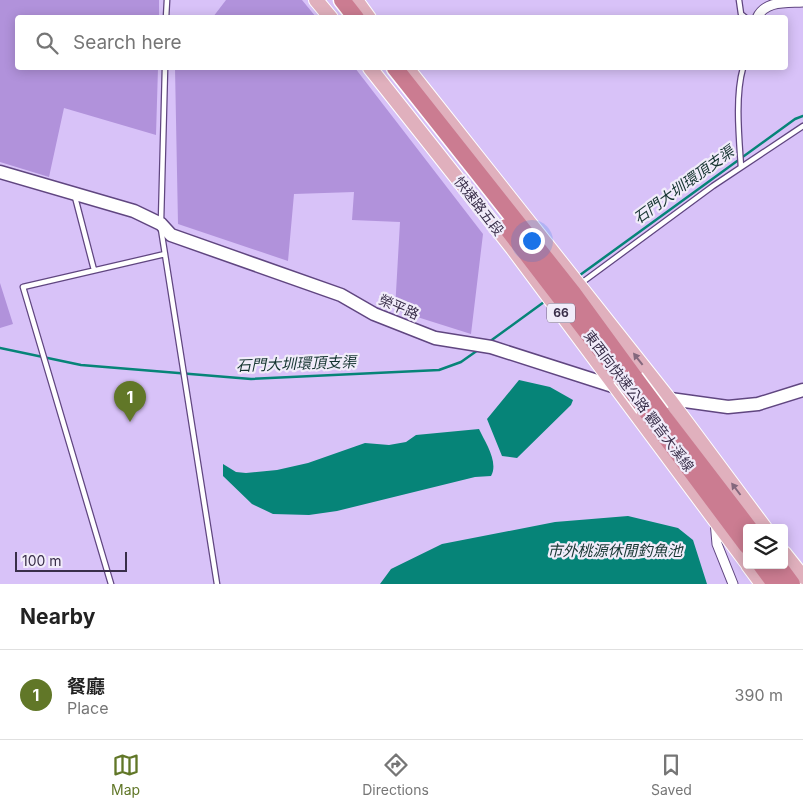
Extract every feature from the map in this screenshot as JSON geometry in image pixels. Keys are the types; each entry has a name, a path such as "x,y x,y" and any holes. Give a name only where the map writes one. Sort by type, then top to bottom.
{"highway":[{"path":"330,0 341,15"},
{"path":"342,0 354,15"},
{"name":"東西向快速公路 觀音大溪線","path":"384,70 565,288"},
{"name":"東西向快速公路 觀音大溪線","path":"397,70 565,288 624,381 743,541"},
{"name":"東西向快速公路 觀音大溪線","path":"624,381 746,524"},
{"path":"764,569 775,584"},
{"path":"781,569 792,584"}],"main road":[{"path":"316,0 328,15"},
{"path":"356,0 367,15"},
{"name":"快速路五段","path":"372,70 513,248 624,381 715,520 743,558"},
{"name":"66","path":"408,70 565,288 669,399 762,524"},
{"path":"788,558 803,577"},
{"name":"快速路五段","path":"751,569 762,584"}],"street":[{"path":"758,15 760,10 773,4 803,2"},
{"name":"榮平路","path":"0,172 134,211 161,224 171,235 341,295 374,314 435,338 486,346 624,381 669,399 728,407 758,404 803,390"},
{"path":"715,520 717,544 733,584"}],"lane":[{"path":"166,15 167,0"},
{"path":"739,0 742,15"},
{"path":"165,70 161,224 217,584"},
{"path":"741,165 739,81 742,70"},
{"path":"565,288 741,165 803,126"},
{"path":"74,194 94,270"},
{"path":"111,584 23,287 165,254"}],"shaded area":[{"path":"0,0 159,0 159,15 15,15 15,70 158,70 156,135 64,108 49,177 0,162"},
{"path":"226,0 302,0 314,15 215,15"},
{"path":"175,70 357,70 483,234 471,334 395,310 400,222 352,220 354,192 294,194 288,261 178,224"},
{"path":"0,283 13,324 0,328"}],"water":[{"path":"519,380 550,387 573,400 571,405 517,458 502,456 487,419"},
{"path":"479,429 492,458 493,470 491,476 475,477 337,511 309,515 273,514 252,504 223,476 223,464 236,472 277,470 308,463 365,443 389,445 406,442 416,435"},
{"name":"市外桃源休閒釣魚池","path":"628,516 678,528 693,540 707,584 380,584 391,569 442,544 555,522"}],"waterway":[{"name":"石門大圳環頂支渠","path":"580,275 795,119 803,116"},
{"name":"石門大圳環頂支渠","path":"489,342 544,302"},
{"name":"石門大圳環頂支渠","path":"0,348 81,365 251,379 439,370 461,362 478,350"}],"place":[{"name":"餐廳","path":"130,422"}]}
